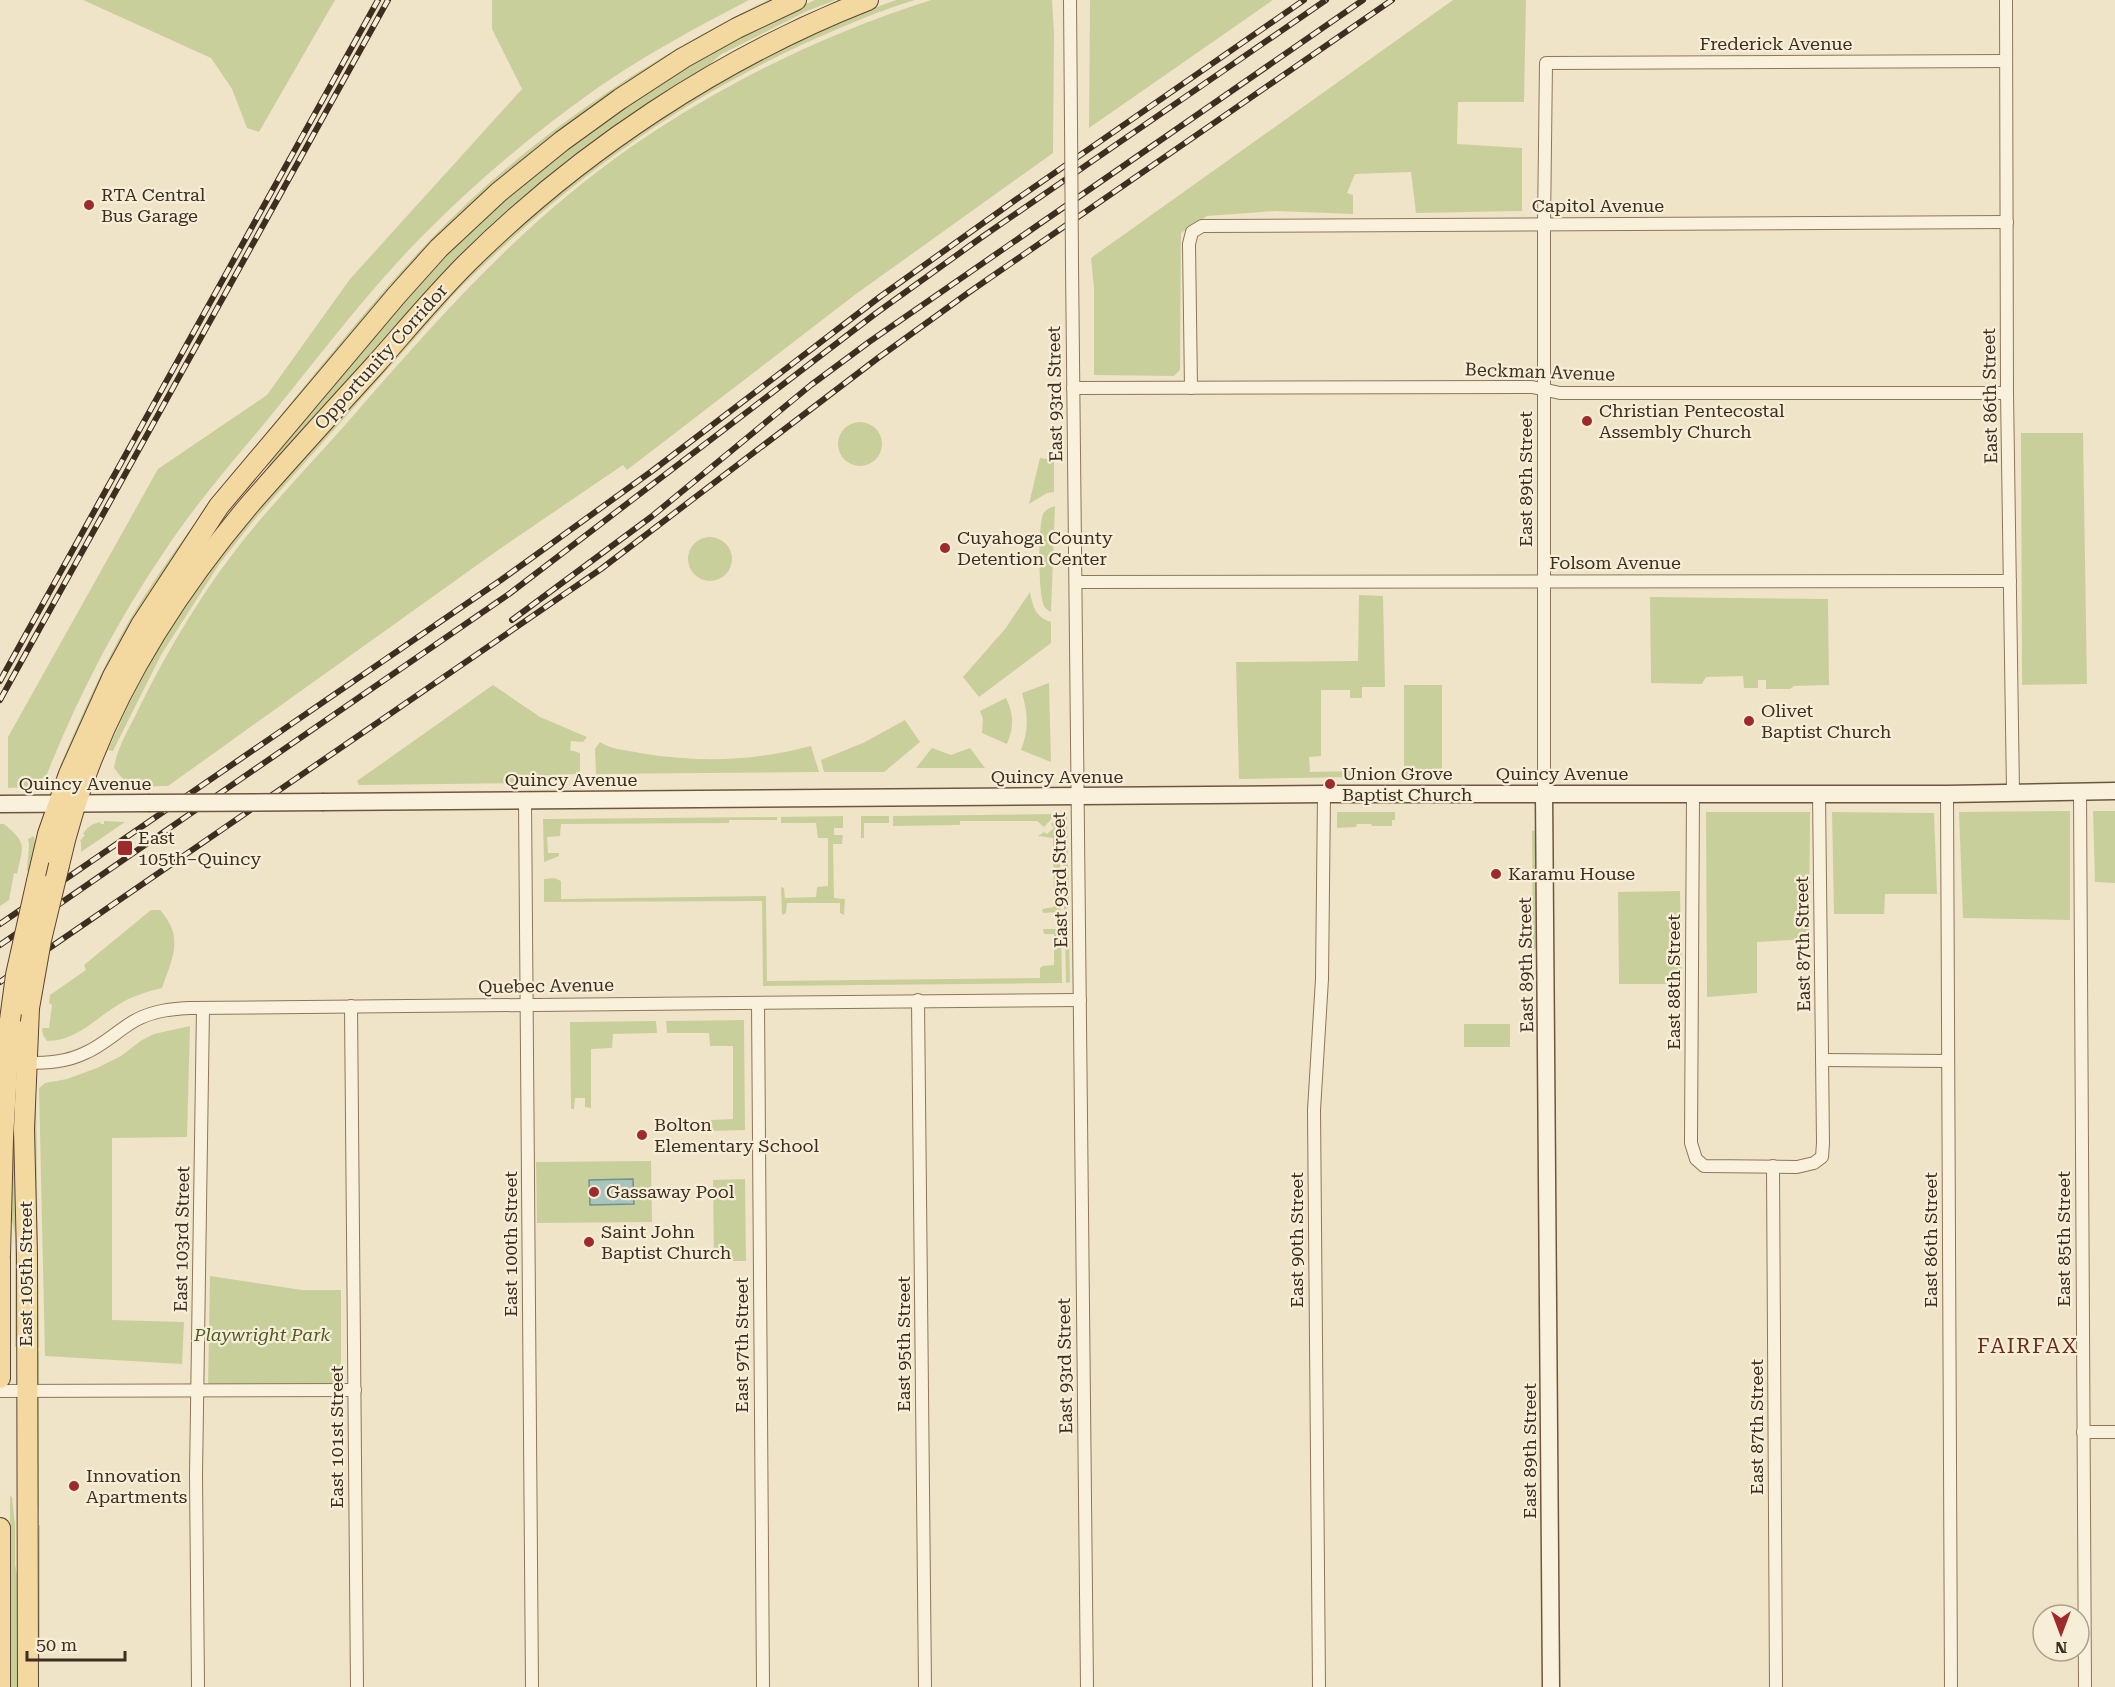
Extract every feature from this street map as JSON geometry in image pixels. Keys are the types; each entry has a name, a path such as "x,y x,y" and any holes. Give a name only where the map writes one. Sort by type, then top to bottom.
{"main road":[{"name":"Opportunity Corridor","path":"37,881 113,676 141,625 219,506 396,296 439,248 508,185 562,141 620,99 728,33 796,0"},
{"name":"Opportunity Corridor","path":"59,866 66,804 85,773 111,715 158,629 186,584 251,502 466,263 571,171 634,126 756,50 813,22 868,0"},
{"name":"East 105th Street","path":"28,1687 27,1256 24,1129 29,1008 41,940 59,866"},
{"name":"East 105th Street","path":"0,1378 3,1138 10,1020 16,975 37,881"},
{"path":"0,1528 0,1687"}],"street":[{"name":"East 93rd Street","path":"1070,0 1087,1687"},
{"name":"East 86th Street","path":"2006,0 2007,393 2013,792"},
{"name":"Frederick Avenue","path":"1546,63 2006,61"},
{"name":"East 89th Street","path":"1546,63 1544,794 1551,1687"},
{"name":"Capitol Avenue","path":"1191,388 1189,244 1192,232 1202,226 2007,222"},
{"name":"Beckman Avenue","path":"1073,388 1532,387 1560,393 2007,393"},
{"name":"Folsom Avenue","path":"1076,582 2010,581"},
{"name":"Quincy Avenue","path":"0,804 1324,794 1947,794 2115,791"},
{"name":"East 85th Street","path":"2080,792 2085,1687"},
{"name":"East 88th Street","path":"1693,793 1692,1143 1696,1159 1704,1166 1773,1166"},
{"name":"East 87th Street","path":"1776,1687 1773,1166 1797,1167 1814,1163 1822,1157 1819,793"},
{"name":"East 90th Street","path":"1319,1687 1314,1110 1322,979 1324,794"},
{"name":"East 86th Street","path":"1947,794 1951,1687"},
{"name":"East 100th Street","path":"525,800 532,1687"},
{"name":"East 95th Street","path":"918,1000 925,1687"},
{"name":"Quebec Avenue","path":"27,1063 53,1062 84,1054 136,1020 167,1009 1080,1000"},
{"name":"East 97th Street","path":"758,1003 763,1687"},
{"name":"East 101st Street","path":"351,1006 357,1687"},
{"name":"East 103rd Street","path":"198,1687 196,1475 203,1008"},
{"path":"1822,1060 1948,1061"},
{"path":"0,1391 355,1390"},
{"path":"2083,1432 2115,1432"}],"green space":[{"path":"83,0 335,0 259,132 247,128 232,89 211,58"},
{"path":"492,0 749,0 652,53 571,107 474,187 406,253 338,331 176,534 130,605 100,660 47,774 41,780 29,782 27,787 8,788 8,737 158,469 267,395 350,279 522,89 492,29"},
{"path":"768,0 779,0 567,126 249,462 64,767 60,766 108,659 161,571 198,519 257,444 362,316 430,240 506,169 588,105 676,49"},
{"path":"815,0 836,0 807,11 720,55 699,74 577,155 262,477 273,457 409,291 516,185 657,82 762,24"},
{"path":"896,0 915,0 853,22 766,62 670,117 581,180 497,252 457,291 254,520 220,563 161,655 113,751 108,750 161,643 189,597 225,547 441,300 510,231 624,139 748,63 838,21"},
{"path":"931,0 1052,0 1053,153 856,294 627,470 623,465 501,548 168,786 129,787 114,768 121,743 188,618 216,577 271,507 417,343 483,273 518,239 592,176 631,147 702,102 776,62 852,28"},
{"path":"1090,0 1273,0 1089,128"},
{"path":"1453,0 1526,0 1524,102 1458,102 1457,144 1522,148 1522,211 1416,213 1411,172 1355,174 1347,193 1353,195 1353,214 1276,211 1207,216 1181,233 1180,370 1174,376 1094,375 1094,288 1091,258"},
{"path":"860,422 876,428 882,444 876,460 860,466 844,460 838,444 844,428"},
{"path":"2021,433 2083,433 2087,684 2022,685"},
{"path":"1040,458 1054,460 1054,492 1047,493 1029,504"},
{"path":"1055,506 1051,612 1046,609 1042,599 1040,545 1043,514"},
{"path":"710,537 726,543 732,559 726,575 710,581 694,575 688,559 694,543"},
{"path":"1030,592 1036,611 1041,617 1051,622 1051,643 979,697 963,677 1005,629"},
{"path":"1359,595 1383,596 1385,687 1362,687 1362,698 1350,698 1350,690 1321,690 1321,756 1309,757 1310,772 1352,771 1351,777 1239,779 1236,662 1358,661"},
{"path":"1650,597 1828,599 1829,685 1766,689 1766,680 1758,680 1758,688 1744,688 1743,676 1706,677 1702,684 1651,683"},
{"path":"1049,683 1051,762 1021,750 1027,722 1022,693"},
{"path":"493,685 540,717 587,737 583,742 571,741 570,750 580,753 580,774 547,775 535,783 359,785 357,781"},
{"path":"1404,685 1442,685 1442,776 1404,777"},
{"path":"1006,698 1011,710 1012,721 1007,744 982,733 983,719 980,711"},
{"path":"905,720 920,742 884,772 824,772 821,760 863,743"},
{"path":"600,742 615,748 640,753 705,759 768,755 811,746 819,772 596,774 595,749"},
{"path":"932,748 951,755 970,748 985,768 916,768"},
{"path":"2070,811 2070,920 1963,918 1959,812"},
{"path":"2093,811 2115,811 2115,883 2095,882"},
{"path":"1337,812 1395,812 1395,820 1392,820 1392,826 1357,824 1356,827 1337,828"},
{"path":"1706,812 1810,812 1809,939 1757,942 1757,993 1707,997"},
{"path":"1832,812 1934,813 1937,894 1885,894 1884,914 1834,914"},
{"path":"1056,814 1044,827 1037,821 960,821 960,825 893,826 893,816"},
{"path":"1067,815 1069,906 1064,911 1063,817"},
{"path":"843,816 843,828 834,828 834,835 843,835 842,844 833,844 834,898 845,899 844,915 840,913 840,903 787,903 786,913 782,915 781,887 784,888 785,898 816,897 817,887 828,886 828,838 818,838 816,823 781,823 781,817"},
{"path":"861,816 889,816 889,823 864,823 864,838 861,838"},
{"path":"777,817 777,820 729,820 729,823 561,824 560,836 547,837 548,853 559,853 559,856 544,862 543,819"},
{"path":"1059,817 1061,912 1043,913 1042,909 1054,907 1053,838 1038,836 1044,832 1047,834 1054,828 1051,824"},
{"path":"104,821 125,822 81,852 80,841 85,835 83,834 95,824 100,822 104,824"},
{"path":"0,824 4,824 17,836 22,851 17,874 14,873 9,900 0,906"},
{"path":"1532,830 1536,832 1537,947 1533,950"},
{"path":"34,836 36,849 30,871 27,871 28,839"},
{"path":"554,878 561,881 561,899 766,896 767,981 1040,978 1040,968 1054,965 1054,934 1044,934 1043,929 1061,929 1062,983 763,986 762,901 544,902 544,879"},
{"path":"1680,891 1682,984 1619,984 1618,892"},
{"path":"151,910 160,910 168,920 174,939 172,958 162,988 123,1002 76,1033 47,1041 42,1028 49,1028 52,1005 49,1003 50,995 86,970 84,965"},
{"path":"1065,931 1069,935 1070,982 1066,983"},
{"path":"744,1020 745,1130 711,1131 711,1120 733,1119 733,1046 710,1046 709,1033 667,1033 666,1021"},
{"path":"656,1021 657,1033 613,1034 612,1048 591,1049 591,1108 585,1107 585,1098 575,1098 574,1109 571,1109 570,1022"},
{"path":"1464,1024 1510,1024 1510,1047 1464,1047"},
{"path":"190,1026 187,1137 112,1138 112,1320 184,1322 182,1364 45,1356 39,1088 45,1083 67,1079 97,1068 121,1056 154,1034"},
{"path":"17,1042 20,1347 15,1347 15,1234 8,1202"},
{"path":"33,1085 36,1087 39,1348 35,1347 31,1106"},
{"name":"Gassaway Pool","path":"651,1161 652,1222 537,1223 536,1162"},
{"path":"745,1179 746,1261 714,1261 713,1180"},
{"name":"Playwright Park","path":"210,1276 302,1290 341,1290 341,1385 208,1386"},
{"path":"39,1351 39,1511 36,1509 35,1352"},
{"path":"10,1496 12,1497 15,1525 15,1565 21,1593 21,1687 10,1687"},
{"path":"40,1525 40,1662 36,1659 36,1526"}],"water":[{"path":"633,1179 634,1204 590,1205 589,1180"}],"railway":[{"path":"0,681 378,0"},
{"path":"0,700 388,0"},
{"path":"0,924 501,580 652,471 881,296 1304,0"},
{"path":"0,945 509,594 875,314 982,237 1326,0"},
{"path":"512,620 651,517 811,385 869,342 1363,0"},
{"path":"0,982 601,569 878,358 968,293 1392,0"}],"place":[{"name":"RTA Central Bus Garage","path":"89,205"},
{"name":"Christian Pentecostal Assembly Church","path":"1587,421"},
{"name":"Cuyahoga County Detention Center","path":"945,548"},
{"name":"Olivet Baptist Church","path":"1749,721"},
{"name":"Union Grove Baptist Church","path":"1330,784"},
{"name":"East 105th–Quincy","path":"125,848"},
{"name":"Karamu House","path":"1496,874"},
{"name":"Bolton Elementary School","path":"642,1135"},
{"name":"Gassaway Pool","path":"594,1192"},
{"name":"Saint John Baptist Church","path":"589,1242"},
{"name":"Innovation Apartments","path":"74,1486"}],"district":[{"name":"FAIRFAX","path":"2028,1346"}]}
